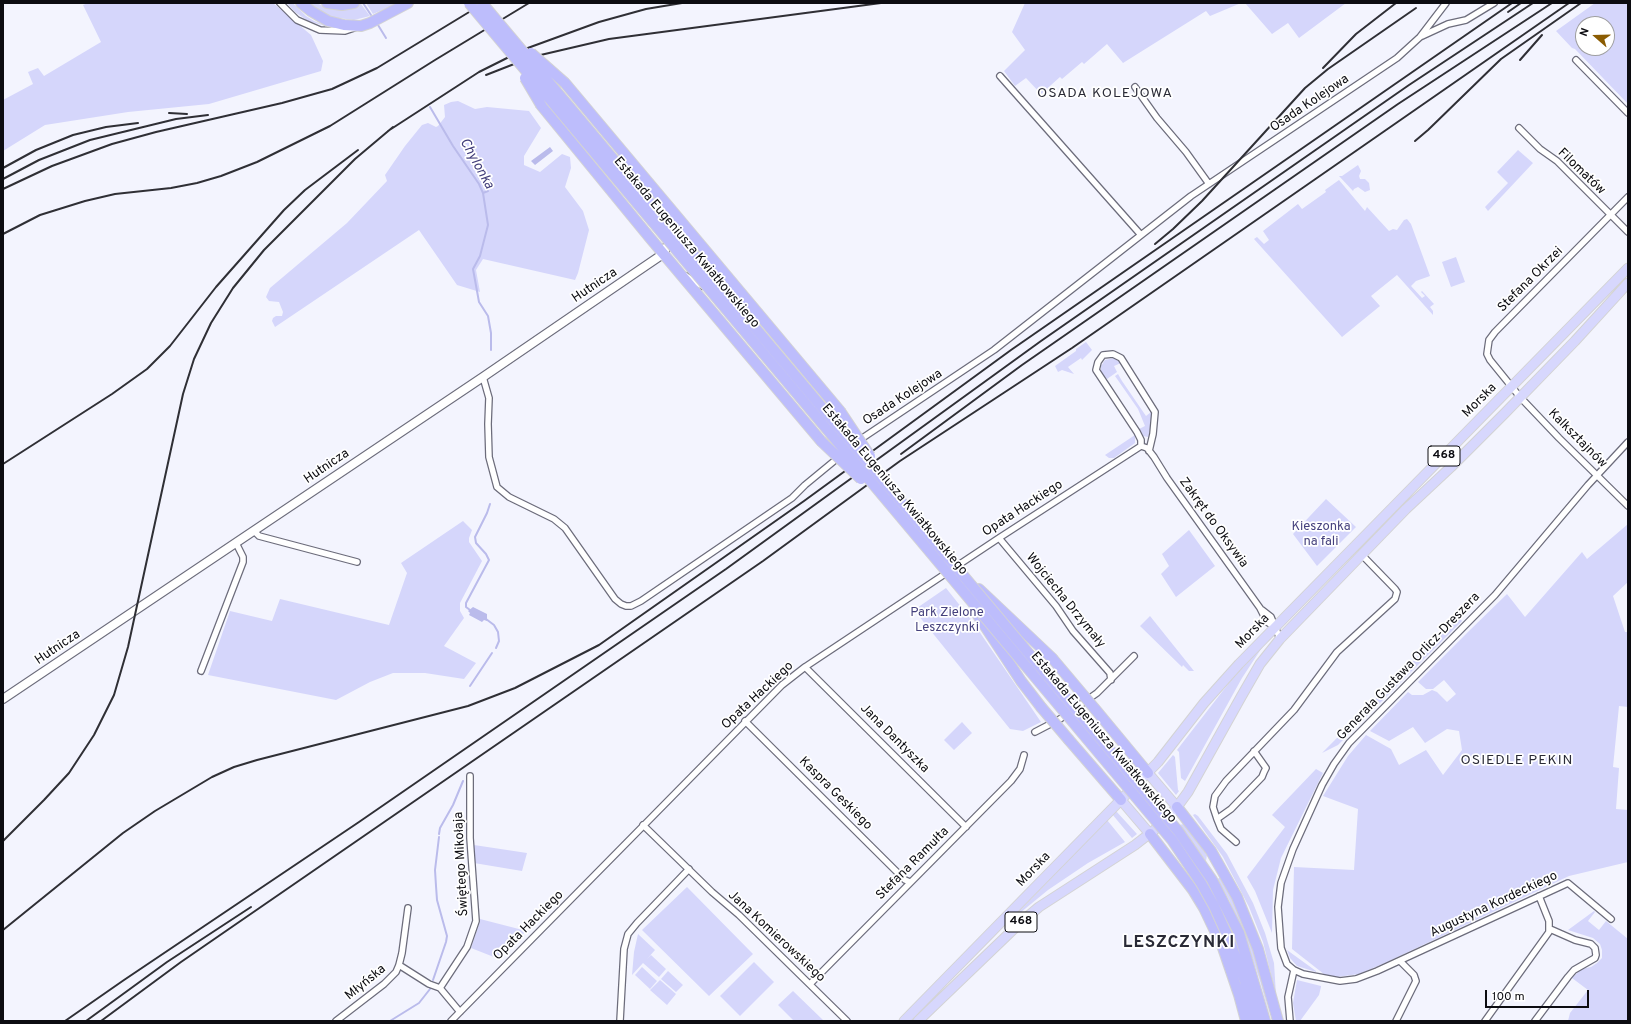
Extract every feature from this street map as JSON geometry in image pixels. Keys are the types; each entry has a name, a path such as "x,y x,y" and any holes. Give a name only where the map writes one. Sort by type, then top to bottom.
{"highway":[{"path":"301,3 311,11 328,20 344,25 366,24 408,3"},
{"path":"327,3 342,5 354,3"},
{"name":"Estakada Eugeniusza Kwiatkowskiego","path":"469,3 1176,846 1201,883 1214,906 1228,937 1245,981 1255,1021"},
{"name":"Estakada Eugeniusza Kwiatkowskiego","path":"482,3 1178,831 1212,880 1239,933 1265,1021"},
{"path":"502,27 564,83 691,233 840,411 892,492"},
{"path":"510,52 548,115 663,254 821,441 845,466 889,505"},
{"path":"959,570 1052,658 1148,773"},
{"path":"952,578 1021,681 1069,740 1121,800"},
{"path":"1177,807 1197,831 1224,873 1242,910 1258,949 1278,1021"},
{"path":"1150,834 1193,890 1204,908 1224,948 1246,1021"},
{"path":"1193,890 1224,873"}],"main road":[{"name":"Hutnicza","path":"663,254 668,244 674,239 691,233"},
{"name":"Hutnicza","path":"3,700 663,254 673,253 682,248 691,233"},
{"name":"Morska","path":"904,1021 1148,773 1216,688 1628,268"},
{"name":"Morska","path":"918,1021 1019,924 1039,907 1126,851 1162,824 1177,807 1201,770 1260,664 1280,638 1361,554 1575,341 1628,283"},
{"path":"1148,773 1177,807"},
{"path":"1121,800 1150,834"}],"street":[{"path":"280,3 297,20 320,30 345,31 366,24"},
{"name":"Osada Kolejowa","path":"483,377 489,398 489,456 497,487 509,497 554,519 565,528 615,599 621,604 632,606 792,498 805,485 866,435 945,384 994,350 1209,184 1398,58 1420,37 1446,3"},
{"name":"Osada Kolejowa","path":"1420,37 1448,24 1466,20 1494,3"},
{"path":"1576,60 1628,113"},
{"path":"1000,76 1141,235"},
{"path":"1135,87 1157,118 1186,152 1209,184"},
{"name":"Filomatów","path":"1519,128 1540,149 1557,161 1628,232"},
{"name":"Stefana Okrzei","path":"1512,387 1490,360 1487,354 1489,340 1628,197"},
{"path":"680,273 707,288 813,415 833,443 850,448 847,431 822,408 716,281 706,251"},
{"path":"1141,446 1141,440 1137,432 1096,370 1098,362 1106,354 1113,354 1121,358 1155,412 1153,434 1149,451"},
{"name":"Kalksztajnów","path":"1512,387 1559,438 1628,506"},
{"name":"Generała Gustawa Orlicz-Dreszera","path":"1294,970 1285,960 1281,948 1278,907 1279,890 1283,875 1312,807 1334,764 1349,743 1362,729 1495,595 1597,474 1628,442"},
{"name":"Zakręt do Oksywia","path":"1141,446 1144,446 1149,451 1260,608 1271,617 1280,638"},
{"name":"Opata Hackiego","path":"460,1012 774,692 805,667 998,538 1141,446"},
{"path":"254,531 259,536 357,562"},
{"name":"Wojciecha Drzymały","path":"998,538 1056,606 1073,631 1110,673 1111,680"},
{"path":"201,671 243,562 236,543"},
{"path":"1236,842 1221,829 1213,807 1215,796 1226,781 1294,710 1333,656 1395,599 1397,592 1395,589 1361,554"},
{"path":"1035,732 1078,707 1097,693 1134,656"},
{"name":"Jana Dantyszka","path":"805,667 966,827"},
{"name":"Kaspra Geskiego","path":"745,721 905,880 910,882"},
{"path":"1218,819 1231,809 1262,777 1266,768 1254,751"},
{"name":"Stefana Ramułta","path":"810,984 1011,781 1020,769 1024,755"},
{"name":"Świętego Mikołaja","path":"440,988 467,947 476,921 470,838 470,776"},
{"name":"Jana Komierowskiego","path":"643,825 847,1021"},
{"path":"620,1021 624,949 628,934 689,869"},
{"name":"Augustyna Kordeckiego","path":"1294,970 1303,974 1326,979 1349,981 1364,977 1568,883 1611,919"},
{"path":"1485,1021 1547,936 1550,929 1549,922 1539,896"},
{"name":"Młyńska","path":"336,1021 391,978 399,965 408,908"},
{"path":"1535,1021 1574,970 1592,960 1596,955 1596,948 1591,944 1575,940 1550,929"},
{"path":"1396,1021 1416,981 1414,975 1400,961"},
{"path":"399,965 429,984 440,988 460,1012 451,1021"},
{"path":"1290,1021 1288,997 1294,970"}],"green space":[{"path":"88,3 273,3 311,35 323,61 321,71 209,104 128,112 45,125 3,151 3,100 33,84 28,72 38,68 44,76 101,42 83,5"},
{"path":"287,3 293,3 306,16 329,27 308,21 295,12"},
{"path":"307,3 316,3 326,7 352,7 361,4 370,16 354,20 330,17"},
{"path":"366,3 399,3 373,14"},
{"path":"1025,3 1241,3 1210,16 1206,11 1123,63 1107,44 1084,64 1082,62 1062,79 1060,77 1041,94 1026,78 1015,86 1004,71 1025,50 1012,32"},
{"path":"1245,3 1346,3 1299,38 1288,23 1272,34"},
{"path":"1595,3 1628,3 1628,104 1582,56 1615,56 1615,16 1577,16"},
{"path":"1575,17 1575,49 1572,48 1556,31"},
{"path":"458,101 475,109 487,107 529,111 541,128 524,156 524,165 540,172 562,154 570,157 571,168 565,187 583,211 589,230 575,280 483,259 476,270 480,292 457,285 419,230 275,327 272,321 273,318 276,316 282,316 283,312 279,302 269,301 266,297 270,288 347,223 387,181 385,175 422,125 428,123 436,127 438,126 445,117 444,105"},
{"path":"1518,150 1533,163 1488,211 1485,207 1508,183 1497,172"},
{"path":"1358,165 1361,171 1359,176 1360,179 1365,179 1369,183 1370,190 1365,192 1358,187 1353,191 1339,176 1342,176"},
{"path":"1339,180 1365,211 1367,207 1389,231 1393,229 1397,230 1404,220 1407,219 1411,224 1430,276 1416,281 1411,286 1422,298 1425,296 1421,292 1422,291 1434,304 1430,307 1433,311 1433,315 1397,275 1371,296 1380,306 1342,337 1254,239 1257,237 1264,244 1269,240 1263,231 1298,204 1302,209 1326,192 1325,190"},
{"path":"1456,257 1465,282 1451,287 1442,262"},
{"path":"1086,342 1092,350 1082,360 1081,358 1068,367 1074,374 1062,370 1058,372 1055,366"},
{"path":"1114,358 1121,363 1114,366 1117,372 1107,379 1101,373 1101,366 1105,360"},
{"path":"1118,374 1146,416 1151,412 1151,428 1148,437 1143,436 1139,429 1145,426 1138,409 1115,376"},
{"path":"1135,435 1135,443 1114,458 1109,458 1105,455"},
{"name":"Kieszonka na fali","path":"1326,499 1356,527 1317,566 1293,534"},
{"path":"463,521 472,530 469,542 482,561 460,603 460,611 464,618 444,646 476,663 464,679 425,673 393,673 370,682 336,700 208,675 230,611 272,621 280,599 389,625 407,573 401,563"},
{"path":"1628,524 1628,582 1613,596 1625,632 1628,632 1628,707 1619,706 1613,767 1619,768 1616,809 1628,810 1628,862 1569,876 1359,974 1329,978 1292,949 1294,867 1354,870 1358,809 1323,796 1348,756 1366,735 1391,749 1399,765 1426,750 1443,775 1462,750 1459,731 1447,729 1425,743 1413,727 1389,741 1370,731 1408,692 1412,695 1423,695 1432,690 1437,692 1447,702 1456,694 1444,680 1433,689 1426,689 1418,682 1507,594 1525,617 1582,552 1587,559"},
{"path":"1189,530 1215,566 1176,597 1161,574 1169,566 1162,554"},
{"name":"Park Zielone Leszczynki","path":"946,588 970,618 1041,722 1023,731 1010,729 914,610"},
{"path":"1150,616 1194,671 1189,671 1183,665 1182,667 1140,626"},
{"path":"1458,616 1462,621 1338,745 1322,753"},
{"path":"1265,643 1242,678 1185,781 1181,778 1179,752 1177,750 1232,679"},
{"path":"962,722 972,733 954,750 944,740"},
{"path":"1173,755 1175,757 1179,791 1176,795 1158,773"},
{"path":"1316,769 1323,773 1281,858 1273,890 1272,933 1255,891 1247,877 1285,827 1272,815"},
{"path":"1116,811 1137,834 1132,838 1112,814"},
{"path":"1195,814 1227,854 1253,903 1265,933 1274,963 1276,995 1263,942 1249,907 1223,857 1193,815"},
{"path":"1107,820 1125,842 1088,863 1048,890 1009,922"},
{"path":"1184,824 1207,855 1206,861 1179,825"},
{"path":"474,845 527,853 522,871 474,863"},
{"path":"1221,877 1233,898 1253,946 1271,1021 1260,981 1243,931 1229,900 1217,879"},
{"path":"687,887 753,954 709,996 642,930"},
{"path":"1594,911 1595,912 1588,921 1599,930 1606,921 1628,939 1627,1021 1568,1021 1570,1013 1588,990 1572,978 1581,969 1591,967 1597,963 1602,958 1602,950 1600,944 1593,938 1568,930"},
{"path":"480,919 526,931 499,959 471,948"},
{"path":"638,934 655,950 647,959 651,955 666,969 659,977 643,963 632,975 634,952"},
{"path":"1287,950 1316,972 1297,966 1290,958"},
{"path":"754,962 774,982 740,1016 720,996"},
{"path":"642,967 657,981 650,989 635,975"},
{"path":"668,971 683,985 676,992 661,979"},
{"path":"660,980 676,994 667,1005 650,990"},
{"path":"1297,980 1321,986 1319,995 1300,1021 1296,1021 1293,1003"},
{"path":"793,991 823,1020 822,1021 794,1021 778,1005"}],"shaded area":[{"path":"550,147 553,151 535,165 531,161"},
{"path":"473,607 487,614 487,621 484,620 482,622 469,615 470,613 468,611"}],"waterway":[{"name":"Chylonka","path":"363,3 371,15"},
{"name":"Chylonka","path":"378,25 386,38"},
{"name":"Chylonka","path":"430,107 453,146 479,184 483,193 488,225 480,256 473,269 479,302 488,316 491,333 491,350"},
{"name":"Chylonka","path":"483,193 488,191"},
{"name":"Chylonka","path":"470,610 466,607 466,603 489,560 486,554 476,543 475,537 490,504"},
{"name":"Chylonka","path":"486,619 494,625 498,632 499,641 496,648"},
{"name":"Chylonka","path":"470,686 492,653"},
{"name":"Chylonka","path":"439,834 440,828 453,805 463,781"},
{"name":"Chylonka","path":"433,980 447,936 437,900 435,870 439,837"},
{"name":"Chylonka","path":"390,1021 419,1003 430,989"}],"railway":[{"path":"3,189 52,166 112,144 156,132 282,103 332,89 377,68 484,3"},
{"path":"3,234 40,215 85,201 115,194 171,188 197,183 221,176 257,162 330,126 529,3"},
{"path":"388,131 479,72 525,49 599,22 646,9 682,3"},
{"path":"486,75 532,57 609,39 881,3"},
{"path":"1323,68 1356,34 1396,3"},
{"path":"3,930 123,833 155,811 212,777 234,767 257,760 468,706 515,688 599,645 804,501 1011,350 1512,3"},
{"path":"1508,12 1521,3"},
{"path":"65,1021 359,822 726,569 1041,341 1409,85 1533,3"},
{"path":"901,454 1022,365 1398,104 1552,3"},
{"path":"101,1021 181,962 763,561 900,461 1072,348 1569,3"},
{"path":"1415,141 1501,59 1581,3"},
{"path":"1155,244 1202,201 1305,88 1328,69 1416,8"},
{"path":"1520,60 1542,35"},
{"path":"169,113 187,114"},
{"path":"3,179 39,160 90,140 176,119 208,115"},
{"path":"3,168 36,150 73,135 106,127 138,123"},
{"path":"3,841 69,773 94,735 114,695 128,647 183,394 194,359 211,323 233,288 264,250 355,159 393,127"},
{"path":"3,464 112,394 147,369 170,346 216,287 284,210 305,190 358,150"},
{"path":"86,1021 167,962 251,907"}],"district":[{"name":"OSADA KOLEJOWA","path":"1105,94"},
{"name":"OSIEDLE PEKIN","path":"1517,761"},
{"name":"LESZCZYNKI","path":"1179,944"}]}
